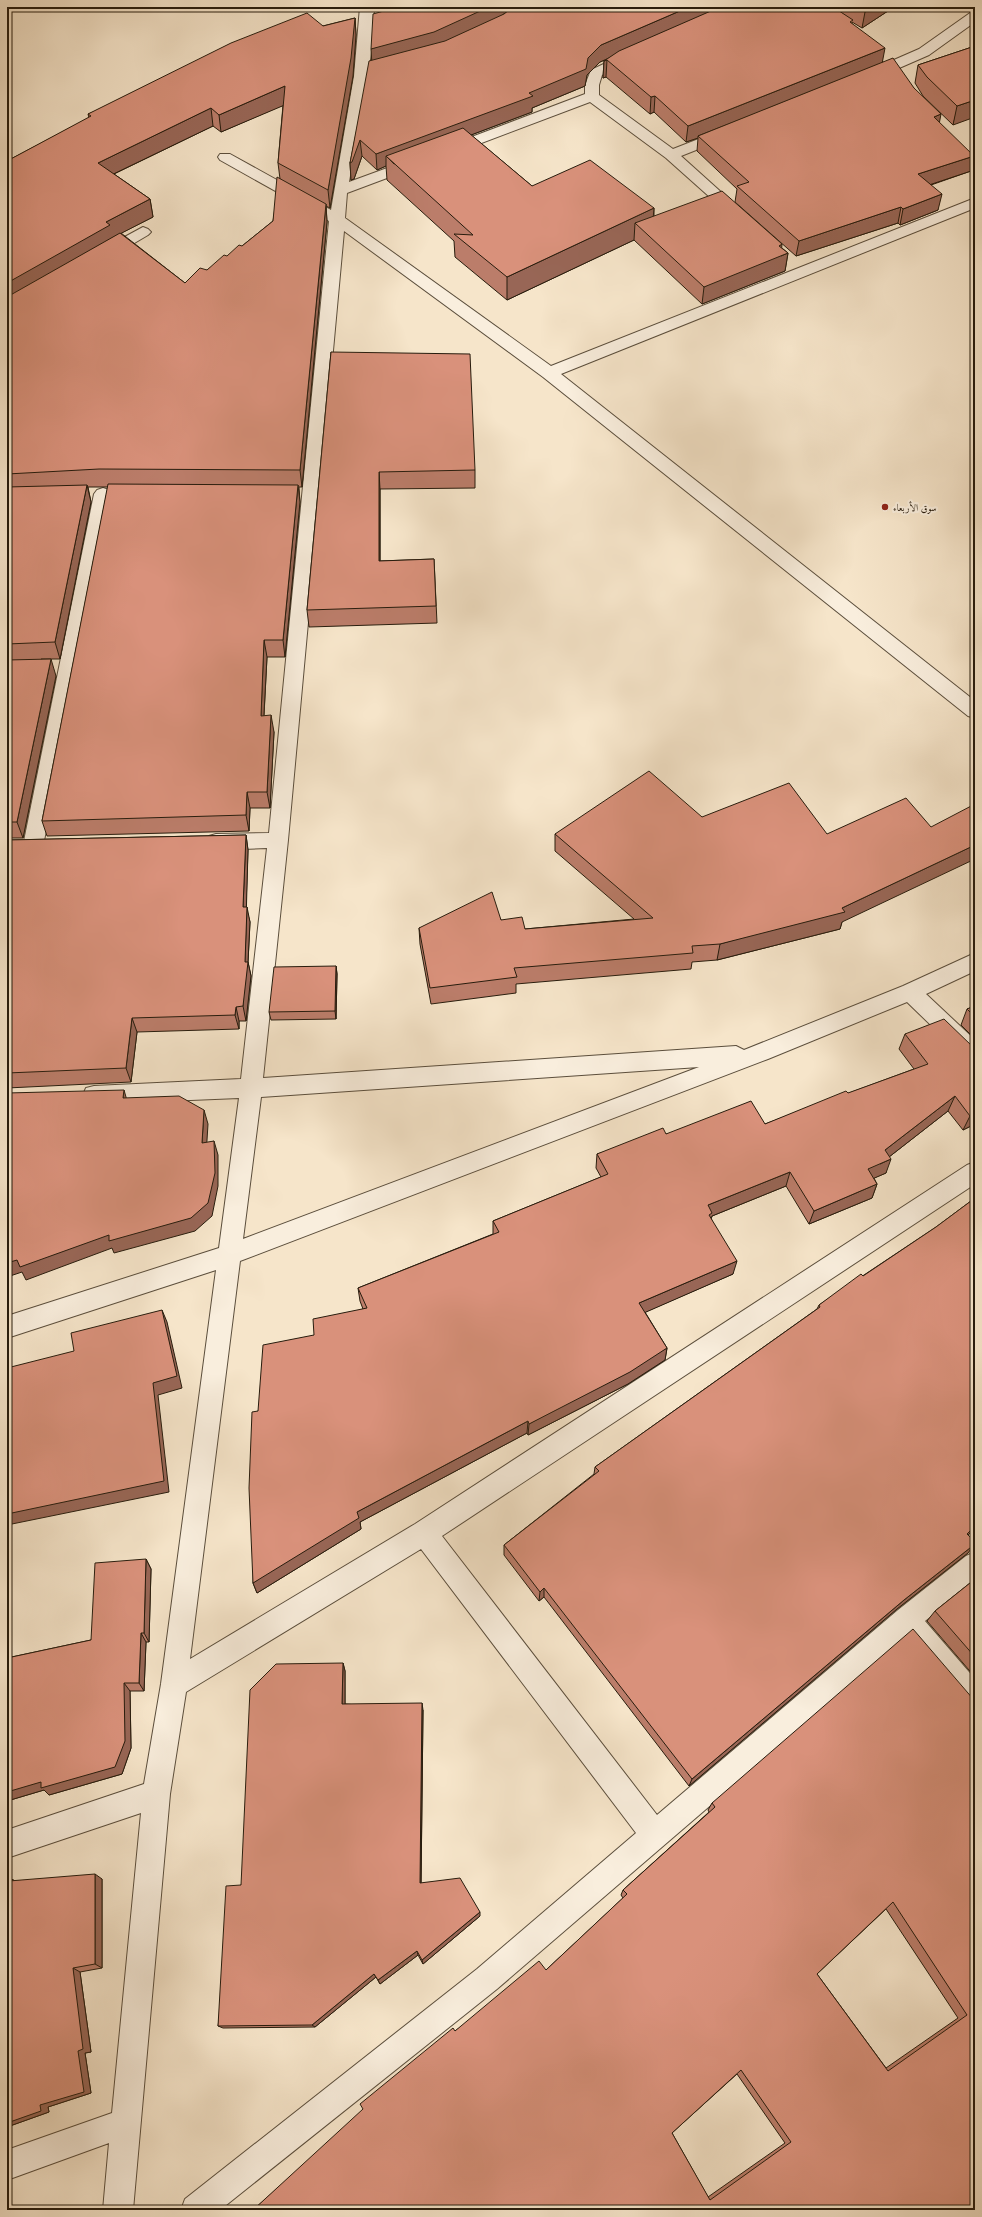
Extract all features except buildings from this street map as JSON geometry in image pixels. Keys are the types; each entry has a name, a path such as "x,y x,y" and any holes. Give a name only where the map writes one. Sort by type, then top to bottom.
{"street":[{"path":"118,2210 156,1794 174,1684 251,1088 278,840 302,495 338,220 340,191 351,127 370,72 366,7"},
{"path":"857,81 897,72 975,16"},
{"path":"592,96 592,85 596,73 612,63 648,48"},
{"path":"882,53 897,72"},
{"path":"340,191 592,96"},
{"path":"592,96 671,156 748,224"},
{"path":"671,156 738,129"},
{"path":"225,157 338,220 549,373 975,711"},
{"path":"549,373 975,203"},
{"path":"88,264 143,232"},
{"path":"790,260 802,271"},
{"path":"31,846 61,668 103,494"},
{"path":"199,842 278,840"},
{"path":"7,1326 229,1255 760,1053 910,992 975,962"},
{"path":"910,992 975,1054"},
{"path":"78,1095 251,1088 760,1053"},
{"path":"174,1684 424,1533 975,1172"},
{"path":"424,1533 656,1835"},
{"path":"196,2210 487,1979 908,1619 975,1565"},
{"path":"908,1619 975,1698"},
{"path":"7,1844 156,1794"},
{"path":"7,2165 127,2122"}],"place":[{"name":"سوق الأربعاء","path":"885,507"}]}
